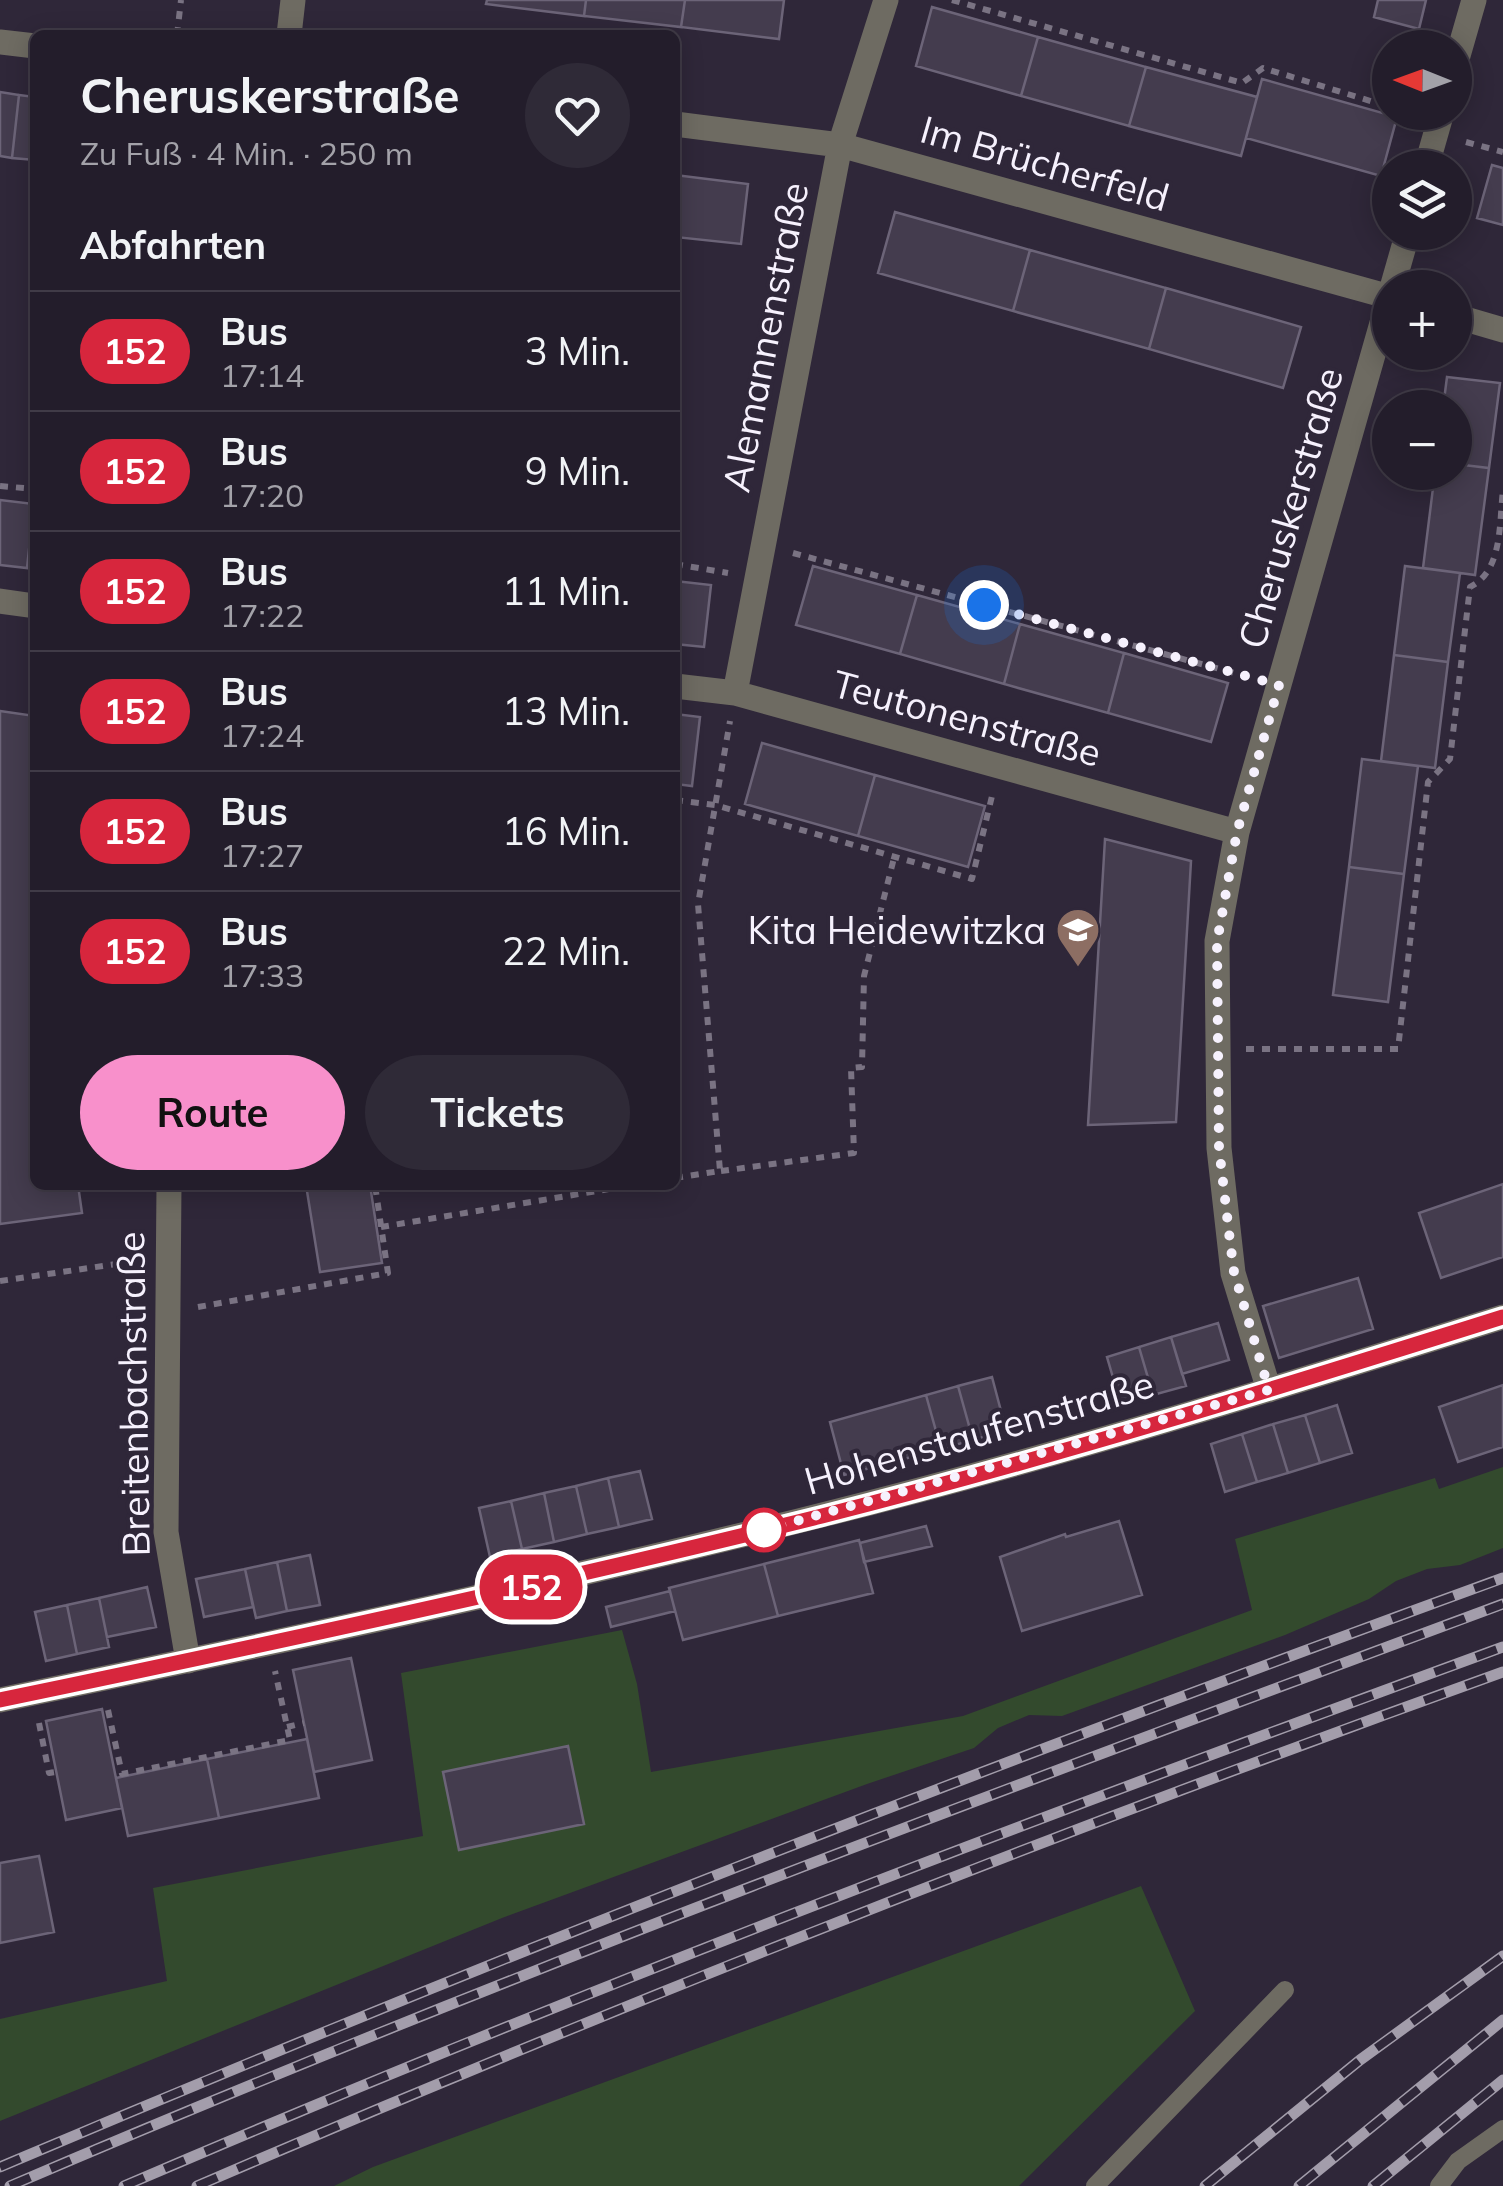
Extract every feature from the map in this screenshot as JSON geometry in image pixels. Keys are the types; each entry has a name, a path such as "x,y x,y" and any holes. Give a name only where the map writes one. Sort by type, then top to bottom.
{"street":[{"path":"290,30 293,0"},
{"name":"Alemannenstraße","path":"734,694 840,145 886,0"},
{"path":"1465,30 1474,0"},
{"path":"0,42 30,45"},
{"name":"Im Brücherfeld","path":"680,125 840,145 1372,292"},
{"path":"1472,321 1503,330"},
{"name":"Cheruskerstraße","path":"1269,1390 1234,1272 1219,1148 1217,942 1237,832 1372,360"},
{"path":"0,602 30,605"},
{"name":"Teutonenstraße","path":"680,687 734,694 1237,832"},
{"name":"Breitenbachstraße","path":"169,1190 166,1532 188,1661"},
{"name":"Hohenstaufenstraße","path":"0,1700 509,1592 826,1514 1269,1390 1503,1317"}],"lane":[{"path":"1095,2186 1284,1990"},
{"path":"1439,2186 1458,2162 1503,2129"}],"path":[{"path":"178,30 181,0"},
{"path":"952,0 1242,82 1263,68 1372,101"},
{"path":"0,486 30,489"},
{"path":"1218,1049 1398,1049 1428,782 1450,759 1470,587 1484,580 1493,566 1503,490"},
{"path":"763,545 1279,685"},
{"path":"680,565 757,578"},
{"path":"720,1170 698,904 734,694"},
{"path":"680,801 715,805 972,879 1000,766"},
{"path":"680,1177 854,1153 851,1068 862,1067 864,976 894,858"},
{"path":"167,1313 388,1273 376,1190"},
{"path":"381,1227 603,1190"},
{"path":"0,1282 168,1256"},
{"path":"107,1704 122,1774 158,1768 290,1740 274,1670"},
{"path":"38,1718 49,1773 56,1772"},
{"path":"287,1726 304,1723"}],"green space":[{"path":"1503,1467 1503,1548 1460,1565 1427,1569 1285,1635 1062,1716 1029,1715 998,1728 974,1748 502,1918 0,2121 0,2019 167,1981 153,1888 423,1836 401,1673 622,1630 637,1684 651,1772 963,1716 1252,1610 1235,1539 1435,1478 1439,1489"},
{"path":"1141,1886 1195,2011 1019,2186 334,2186 373,2167"}],"building":[{"path":"487,0 586,0 584,16 486,4"},
{"path":"586,0 685,0 681,27 584,16"},
{"path":"685,0 784,0 779,39 681,27"},
{"path":"1378,0 1426,0 1419,29 1374,17"},
{"path":"932,7 1038,37 1021,96 916,66"},
{"path":"1038,37 1146,67 1129,126 1021,96"},
{"path":"1146,67 1257,97 1241,156 1129,126"},
{"path":"1262,79 1372,110 1372,130 1393,130 1388,150 1372,150 1372,173 1246,138"},
{"path":"0,92 19,95 12,158 0,156"},
{"path":"19,95 30,96 30,160 12,158"},
{"path":"1492,165 1503,168 1503,225 1477,218"},
{"path":"680,176 748,184 741,244 680,238"},
{"path":"895,212 1030,250 1013,311 878,273"},
{"path":"1030,250 1166,288 1149,349 1013,311"},
{"path":"1166,288 1301,327 1283,388 1149,349"},
{"path":"1447,377 1500,383 1489,468 1472,466 1472,390 1445,390"},
{"path":"1472,466 1489,468 1475,575 1423,568 1433,490 1472,490"},
{"path":"0,500 30,504 27,568 0,565"},
{"path":"813,566 917,595 900,654 796,625"},
{"path":"1405,566 1460,573 1448,662 1394,655"},
{"path":"680,582 711,585 704,647 680,645"},
{"path":"917,595 1020,624 1004,684 900,654"},
{"path":"1020,624 1124,653 1108,713 1004,684"},
{"path":"1124,653 1228,683 1211,742 1108,713"},
{"path":"1394,655 1448,662 1435,768 1381,761"},
{"path":"0,711 30,715 30,1190 79,1190 82,1213 0,1224"},
{"path":"680,715 700,717 692,786 680,785"},
{"path":"762,743 875,775 858,836 745,804"},
{"path":"1362,759 1418,766 1404,874 1349,867"},
{"path":"875,775 985,806 968,867 858,836"},
{"path":"1105,839 1191,861 1176,1122 1088,1125"},
{"path":"1349,867 1404,874 1388,1002 1333,995"},
{"path":"1503,1184 1503,1257 1441,1278 1419,1213"},
{"path":"307,1190 371,1190 382,1263 320,1272"},
{"path":"1358,1278 1373,1329 1279,1358 1263,1306"},
{"path":"1218,1323 1229,1360 1182,1374 1171,1337"},
{"path":"1171,1337 1186,1386 1153,1395 1139,1347"},
{"path":"1139,1347 1153,1395 1121,1405 1107,1357"},
{"path":"992,1377 1006,1430 973,1440 958,1386"},
{"path":"1503,1385 1503,1447 1458,1462 1439,1407"},
{"path":"958,1386 973,1440 941,1449 926,1395"},
{"path":"926,1395 941,1449 844,1475 830,1422"},
{"path":"1337,1405 1352,1453 1320,1463 1305,1415"},
{"path":"1305,1415 1320,1463 1288,1473 1273,1424"},
{"path":"1273,1424 1288,1473 1257,1482 1242,1434"},
{"path":"1242,1434 1257,1482 1225,1492 1211,1444"},
{"path":"640,1471 652,1519 619,1527 608,1478"},
{"path":"608,1478 619,1527 587,1534 576,1486"},
{"path":"576,1486 587,1534 554,1542 544,1493"},
{"path":"544,1493 554,1542 522,1549 511,1501"},
{"path":"511,1501 522,1549 490,1557 479,1508"},
{"path":"1119,1521 1142,1595 1022,1631 1000,1557 1065,1534 1066,1537"},
{"path":"926,1526 932,1546 864,1562 860,1543"},
{"path":"859,1540 873,1593 778,1616 764,1564"},
{"path":"310,1555 320,1605 287,1611 277,1562"},
{"path":"277,1562 287,1611 256,1618 245,1569"},
{"path":"764,1564 778,1616 683,1640 669,1588"},
{"path":"245,1569 253,1607 204,1617 196,1579"},
{"path":"147,1587 156,1627 107,1637 99,1598"},
{"path":"670,1591 675,1611 611,1627 606,1607"},
{"path":"99,1598 109,1647 77,1654 67,1605"},
{"path":"67,1605 77,1654 46,1661 35,1612"},
{"path":"351,1658 372,1760 314,1772 293,1670"},
{"path":"102,1709 122,1808 66,1820 46,1721"},
{"path":"307,1739 319,1798 219,1818 207,1759"},
{"path":"568,1746 584,1824 459,1850 443,1772"},
{"path":"207,1759 219,1818 128,1836 116,1778"},
{"path":"39,1856 54,1932 0,1943 0,1863"}],"railway":[{"path":"0,2167 373,2012 748,1863 1503,1578"},
{"path":"10,2186 566,1959 1503,1604"},
{"path":"124,2186 466,2043 810,1907 1503,1647"},
{"path":"197,2186 846,1919 1503,1672"},
{"path":"1205,2186 1360,2060 1503,1956"},
{"path":"1299,2186 1503,2020"},
{"path":"1373,2186 1503,2080"}],"bus line":[{"name":"152","path":"0,1700 509,1592 826,1514 1269,1390 1503,1317"}],"place":[{"name":"Kita Heidewitzka","path":"1078,968"}],"route":[{"path":"764,1530 1269,1390 1234,1272 1219,1148 1217,942 1237,832 1279,685 984,605"}]}
